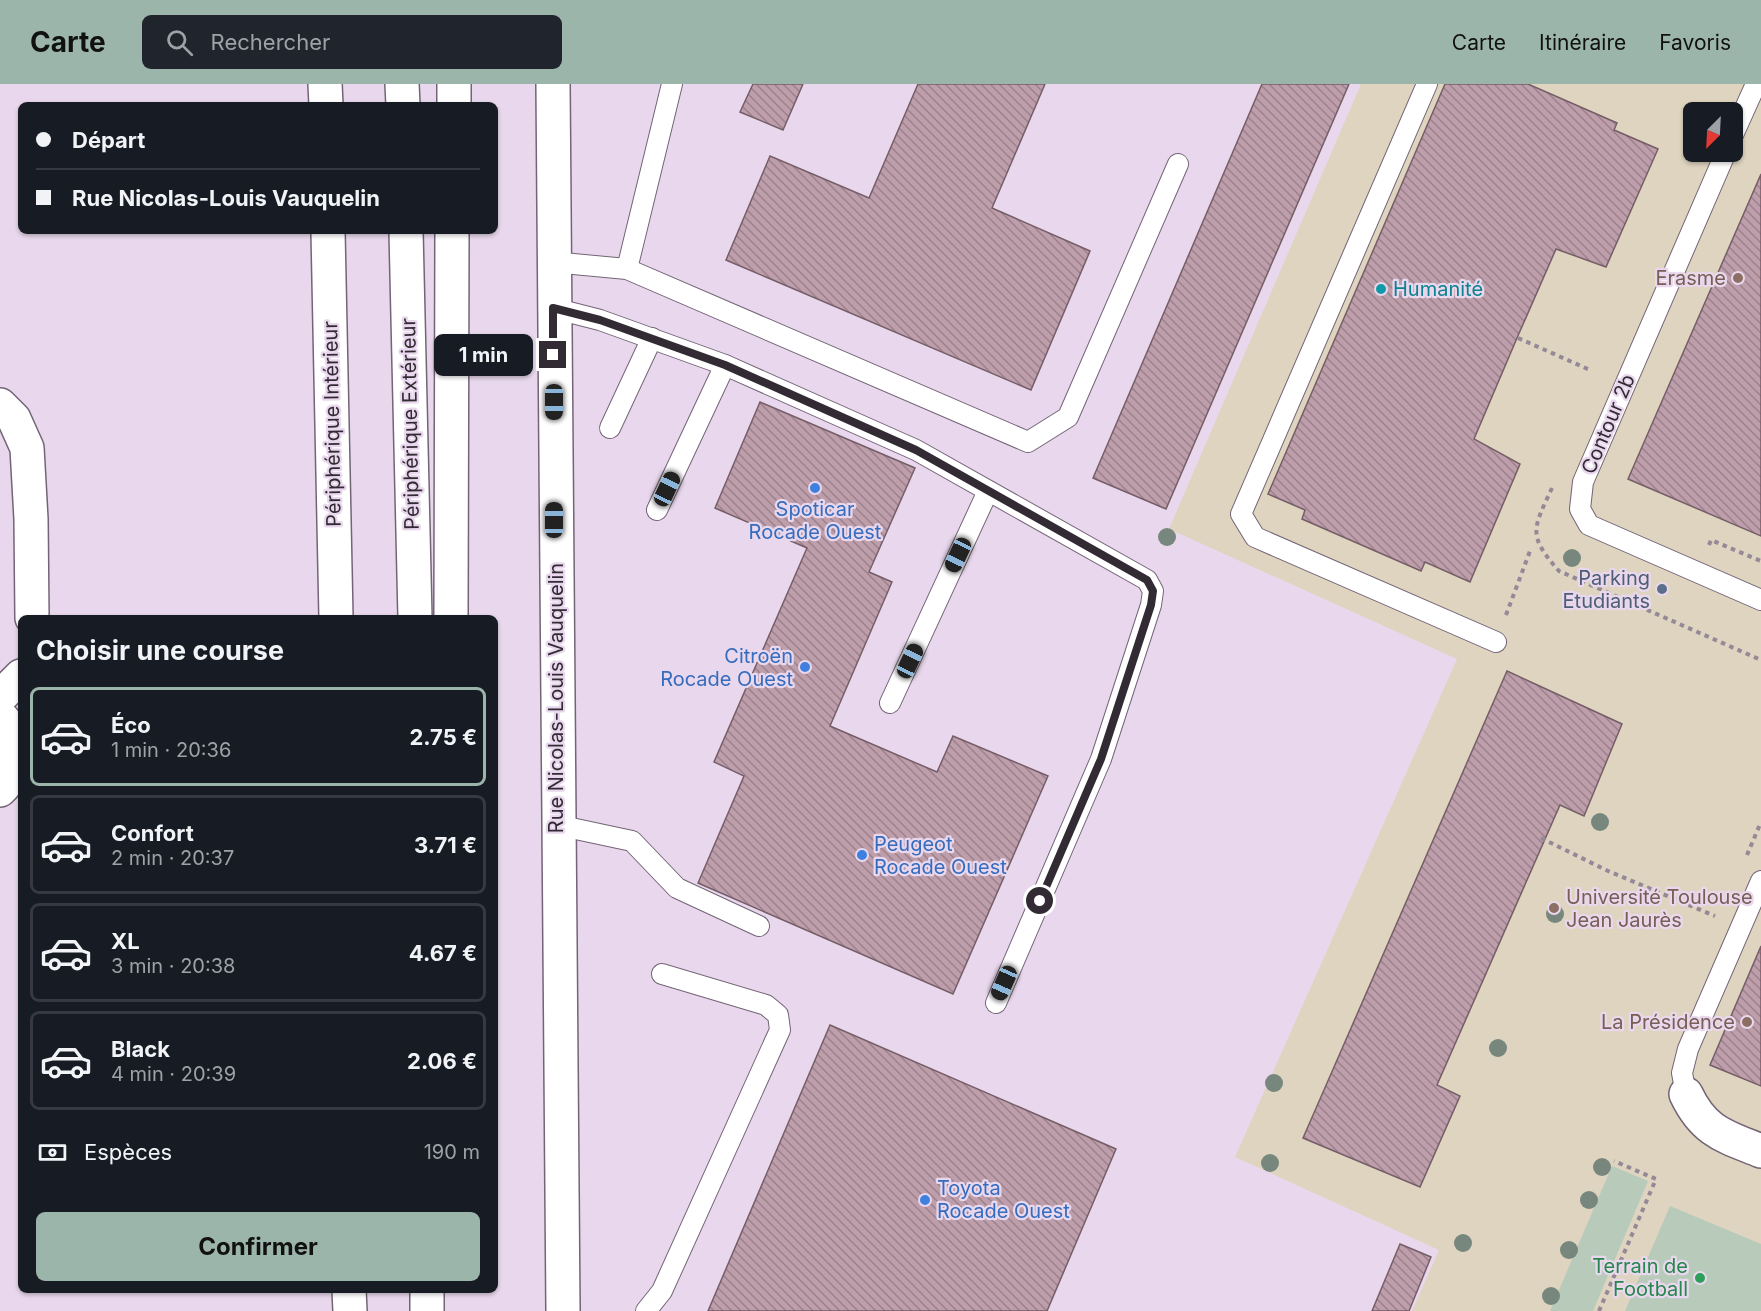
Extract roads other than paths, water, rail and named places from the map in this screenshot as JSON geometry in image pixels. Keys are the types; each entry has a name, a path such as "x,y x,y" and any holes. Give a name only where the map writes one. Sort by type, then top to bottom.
{"main road":[{"path":"325,84 326,102"},
{"path":"402,84 403,102"},
{"path":"454,84 454,102"},
{"name":"Rue Nicolas-Louis Vauquelin","path":"553,84 552,262 562,1311"},
{"name":"Périphérique Intérieur","path":"328,234 336,615"},
{"name":"Périphérique Extérieur","path":"406,234 415,615"},
{"path":"451,615 452,234"},
{"path":"0,405 14,419 27,448 32,615"},
{"path":"0,697 18,679"},
{"path":"0,716 12,734 16,751 14,769 0,790"},
{"path":"1686,1094 1695,1114 1716,1132 1761,1151"},
{"path":"349,1293 350,1311"},
{"path":"427,1293 428,1311"}],"lane":[{"path":"627,269 672,84"},
{"path":"1427,84 1241,514 1255,537 1496,642"},
{"path":"1743,113 1756,84"},
{"name":"Contour 2b","path":"1722,162 1583,482 1580,509 1589,525 1761,600"},
{"path":"552,262 627,269 1028,442 1068,417 1178,164"},
{"path":"553,308 600,320 725,365 916,450 1147,580 1153,591 1151,605 1101,759 996,1003"},
{"path":"610,428 652,338"},
{"path":"657,510 725,365"},
{"path":"890,703 988,491"},
{"path":"557,825 632,841 677,888 759,926"},
{"path":"1686,1094 1682,1073 1688,1049 1761,881"},
{"path":"646,1311 662,1291 780,1030 778,1015 766,1005 662,974"}],"place":[{"name":"Erasme","path":"1738,278"},
{"name":"Humanité","path":"1381,289"},
{"name":"Spoticar Rocade Ouest","path":"815,488"},
{"name":"Parking Etudiants","path":"1662,589"},
{"name":"Citroën Rocade Ouest","path":"805,667"},
{"name":"Peugeot Rocade Ouest","path":"862,855"},
{"name":"Université Toulouse Jean Jaurès","path":"1554,908"},
{"name":"La Présidence","path":"1747,1022"},
{"name":"Toyota Rocade Ouest","path":"925,1200"},
{"name":"Terrain de Football","path":"1700,1278"}]}
